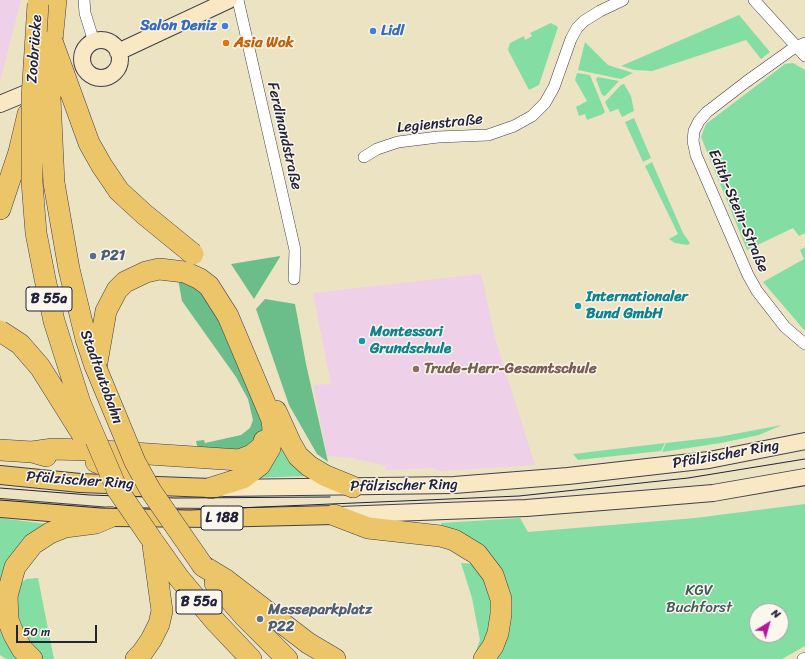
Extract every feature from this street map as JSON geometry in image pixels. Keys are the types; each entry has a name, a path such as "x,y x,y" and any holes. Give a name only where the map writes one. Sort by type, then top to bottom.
{"highway":[{"name":"Zoobrücke","path":"32,98 39,0"},
{"name":"Zoobrücke","path":"52,41 56,0"},
{"path":"52,41 88,144 102,166 119,191 144,214 193,254 215,278 226,294 285,431 298,456 309,466 326,476 353,487"},
{"name":"Stadtautobahn","path":"52,41 50,98 54,183 69,269 86,339 96,368 135,462 155,497 203,566 245,617 287,659"},
{"path":"0,209 19,152 32,98"},
{"name":"Stadtautobahn","path":"32,98 32,182 36,233 54,321 80,403 116,489 179,578 215,621 251,659"},
{"path":"96,368 103,328 111,301 117,290 134,277 159,269 185,272 200,279 209,286 228,316 272,420 273,429 273,438 266,456 248,475 211,488"},
{"path":"0,331 20,344 40,366 116,489"},
{"path":"32,452 53,449 239,460 247,458 258,451 265,440 267,426 260,392"},
{"path":"0,450 32,452 55,457 95,462 121,472 139,486"},
{"path":"334,515 344,521 368,528 440,536 466,546 477,554 493,575 500,599 501,614 498,633 493,646 484,659"},
{"path":"32,659 22,649 14,636 8,620 7,596 16,567 33,544 50,532 65,527 96,522 110,517"},
{"path":"136,659 151,640 159,624 162,611 152,540"},
{"path":"203,566 226,580 308,643 335,659"}],"main road":[{"path":"118,52 229,0"},
{"path":"105,41 115,47 118,52 119,65 116,72 110,76 99,78 93,76 85,68 83,54 89,45 94,42 105,41"},
{"path":"0,104 85,68"},
{"name":"Pfälzischer Ring","path":"0,475 80,483 211,488 454,485 591,474 709,460 805,441"},
{"name":"Pfälzischer Ring","path":"0,508 110,517 212,518 526,508 713,493 805,477"}],"street":[{"path":"84,0 85,12 94,42"},
{"name":"Ferdinandstraße","path":"238,0 295,250 294,279"},
{"name":"Legienstraße","path":"364,157 377,149 398,142 438,137 488,135 514,126 532,116 545,103 554,87 576,28 600,11 623,0"},
{"path":"754,0 800,45 805,56"},
{"name":"Edith-Stein-Straße","path":"800,45 746,82 707,112 699,121 694,131 693,141 696,155 751,280 758,292 785,327 805,344"}],"shaded area":[{"path":"0,0 21,0 0,81"},
{"name":"Trude-Herr-Gesamtschule","path":"481,274 495,338 535,465 438,471 434,468 386,470 386,467 380,464 355,458 327,456 313,385 331,384 313,293"}],"green space":[{"path":"739,15 770,52 761,59 746,40 652,71 634,70 621,66"},
{"path":"551,23 558,27 539,85 529,90 508,50 510,43 524,36 525,40 532,36 530,33"},
{"path":"585,42 608,65 633,73 621,79 578,70"},
{"path":"793,63 805,70 805,233 799,236 793,228 747,250 701,137 706,124 785,64"},
{"path":"577,73 590,75 605,112 603,114 587,120 585,114 579,116 576,107 587,101 575,80"},
{"path":"598,77 619,81 605,96 602,95 596,79"},
{"path":"624,84 631,96 634,111 622,117 618,109 610,112 605,102 621,85"},
{"path":"634,118 651,158 643,162 625,122"},
{"path":"652,162 683,233 690,243 688,245 675,243 669,239 678,234 645,166"},
{"path":"805,247 805,331 763,282 804,259 800,250"},
{"path":"280,257 254,299 231,264"},
{"path":"178,279 183,279 208,296 258,408 262,432 252,450 198,450 196,441 204,440 205,443 241,435 250,428 253,420 248,399 236,377 182,301"},
{"path":"265,299 295,304 306,364 328,462 317,454 289,405 256,309"},
{"path":"782,425 759,435 721,443 662,452 666,443 718,437"},
{"path":"277,435 309,476 255,478"},
{"path":"665,443 661,451 578,460 573,454"},
{"name":"KGV Buchforst","path":"805,504 805,646 782,659 473,659 480,640 472,598 461,563 476,564 504,587 441,527 441,523 520,518 528,532 695,518"},
{"path":"0,518 54,525 6,574 24,659 6,659 0,655"},
{"path":"38,578 54,659 39,659 15,618 14,589 26,579"}],"tram line":[{"path":"0,500 101,508 190,510 519,496 688,478 805,459"},
{"path":"0,488 90,495 175,498 330,497"}],"place":[{"name":"Salon Deniz","path":"225,26"},
{"name":"Lidl","path":"373,31"},
{"name":"Asia Wok","path":"226,43"},
{"name":"P21","path":"93,256"},
{"name":"Internationaler Bund GmbH","path":"578,306"},
{"name":"Montessori Grundschule","path":"362,341"},
{"name":"Trude-Herr-Gesamtschule","path":"416,369"},
{"name":"Messeparkplatz P22","path":"260,619"}]}
